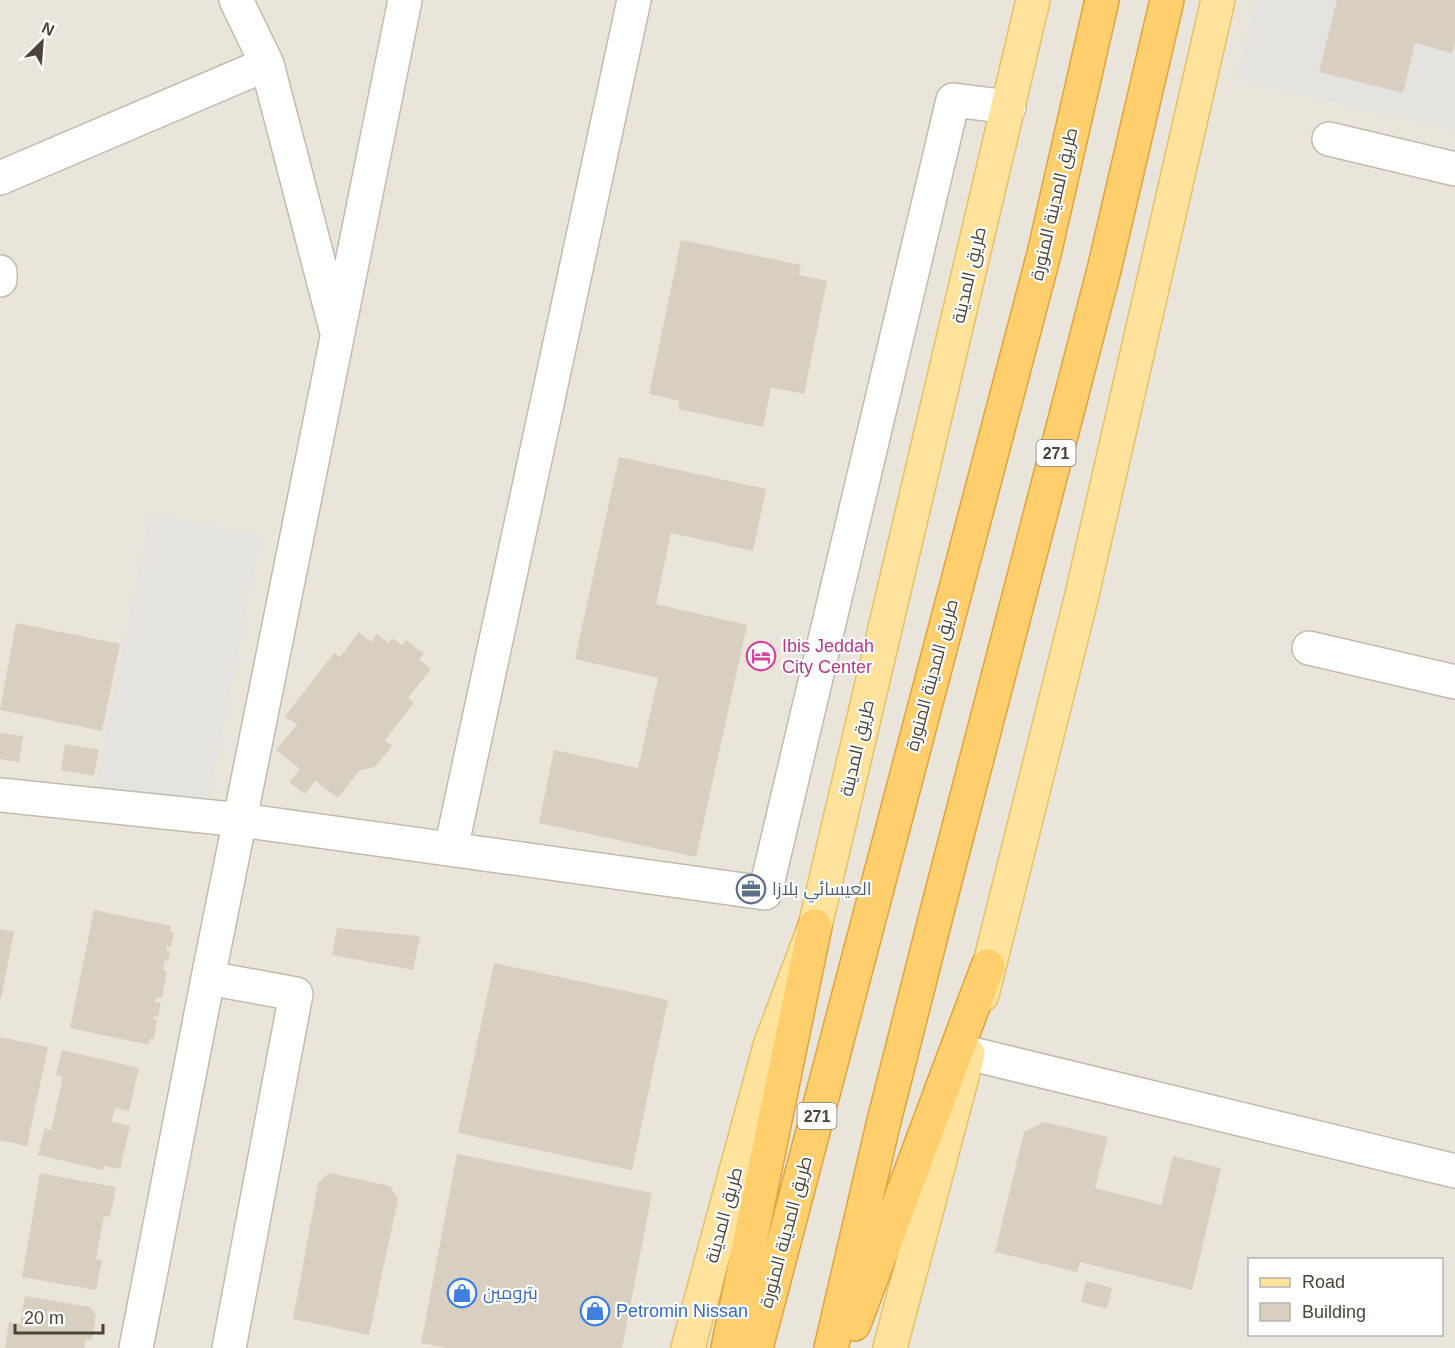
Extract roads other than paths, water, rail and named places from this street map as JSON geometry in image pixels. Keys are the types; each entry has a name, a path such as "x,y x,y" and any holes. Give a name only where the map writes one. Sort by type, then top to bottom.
{"highway":[{"name":"طريق المدينة المنورة","path":"756,1348 1044,254 1102,0"},
{"name":"271","path":"831,1348 883,1125 1104,270 1167,0"},
{"path":"728,1348 815,926"},
{"path":"845,1348 988,966"}],"main road":[{"name":"طريق المدينة","path":"688,1348 770,1046 815,926 1033,0"},
{"path":"890,1348 968,1053 1081,599 1218,0"}],"street":[{"path":"236,0 267,64 338,337"},
{"path":"136,1348 405,0"},
{"path":"450,849 634,0"},
{"path":"0,178 267,64"},
{"path":"0,795 242,820 765,893 952,100 1009,107"},
{"path":"1329,139 1455,169"},
{"path":"1310,648 1455,682"},
{"path":"208,978 296,994 229,1348"},
{"path":"968,1053 1455,1171"}],"place":[{"name":"Ibis Jeddah City Center","path":"761,656"},
{"name":"العيسائي بلازا","path":"751,889"},
{"name":"بترومين","path":"462,1293"},
{"name":"Petromin Nissan","path":"595,1311"}]}
